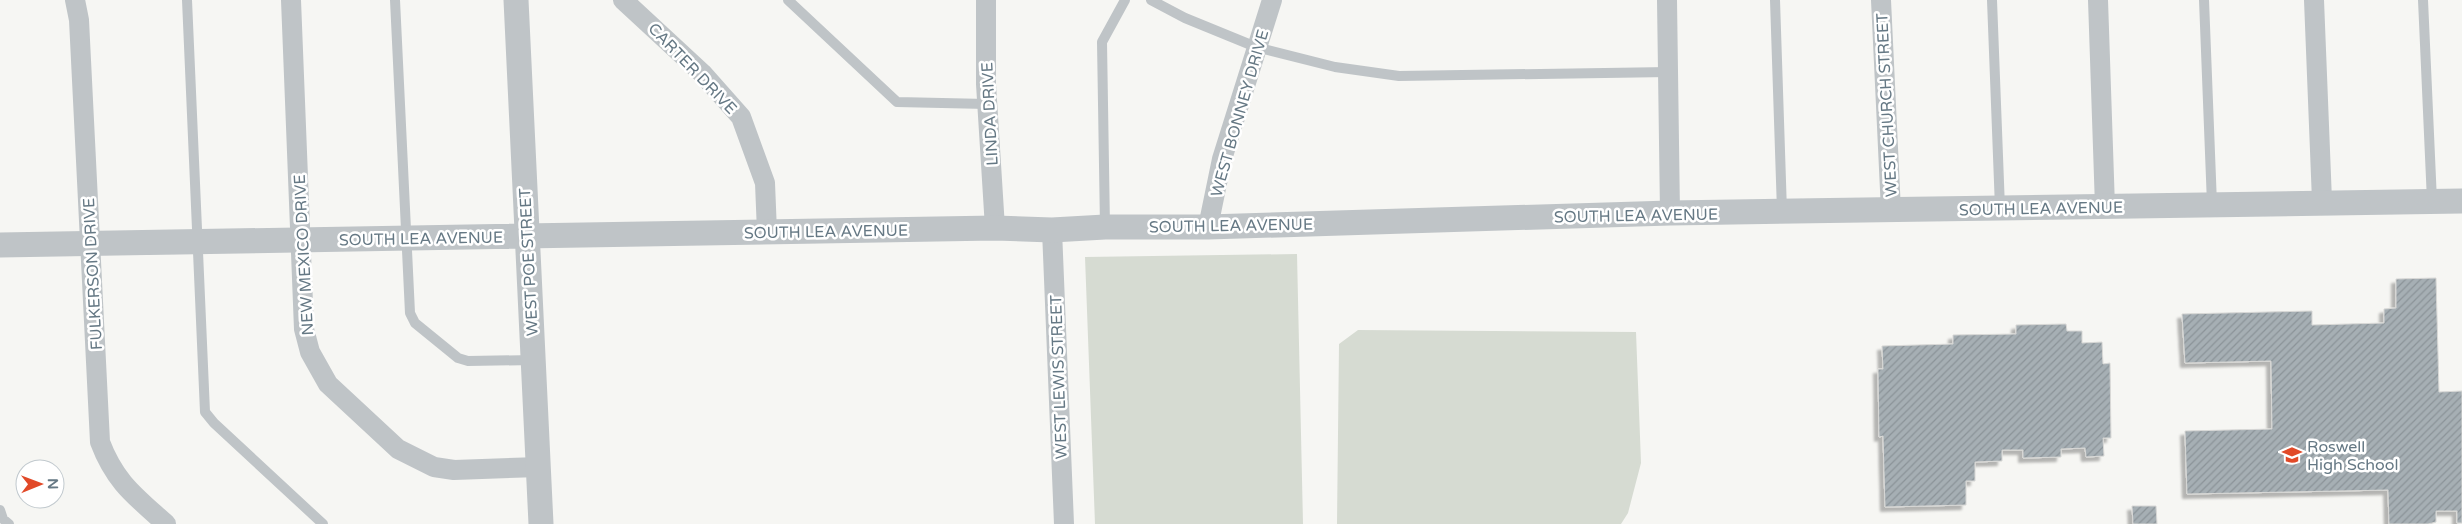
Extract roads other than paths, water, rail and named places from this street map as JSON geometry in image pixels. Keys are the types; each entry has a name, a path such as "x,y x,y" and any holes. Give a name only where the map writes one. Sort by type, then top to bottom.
{"street":[{"name":"FULKERSON DRIVE","path":"75,0 79,20 100,442 108,464 124,486 166,524"},
{"name":"NEW MEXICO DRIVE","path":"291,0 304,329 310,352 328,384 398,450 434,467 454,470 539,467"},
{"name":"WEST POE STREET","path":"516,0 541,524"},
{"name":"CARTER DRIVE","path":"623,0 702,73 740,117 765,183 767,232"},
{"name":"WEST BONNEY DRIVE","path":"1208,227 1222,159 1272,0"},
{"path":"1667,0 1670,213"},
{"name":"WEST CHURCH STREET","path":"1881,0 1891,211"},
{"path":"2098,0 2105,207"},
{"path":"2314,0 2322,201"},
{"name":"LINDA DRIVE","path":"980,1 995,228"},
{"name":"SOUTH LEA AVENUE","path":"0,245 995,228 1052,230 1104,226 1208,227 1670,213 1891,211 2322,201 2462,201"},
{"name":"WEST LEWIS STREET","path":"1052,230 1064,524"}],"lane":[{"path":"187,0 196,242 205,412 214,423 323,524"},
{"path":"395,0 410,314 415,323 458,358 468,361 533,360"},
{"path":"788,0 897,102 987,104"},
{"path":"1104,226 1102,42 1125,0"},
{"path":"1151,0 1185,18 1256,47 1335,67 1399,76 1669,72"},
{"path":"1774,0 1782,213"},
{"path":"1992,0 2000,208"},
{"path":"2204,0 2212,204"},
{"path":"2423,0 2432,201"},
{"path":"0,510 3,519 9,524"}],"place":[{"name":"Roswell High School","path":"2292,455"}]}
